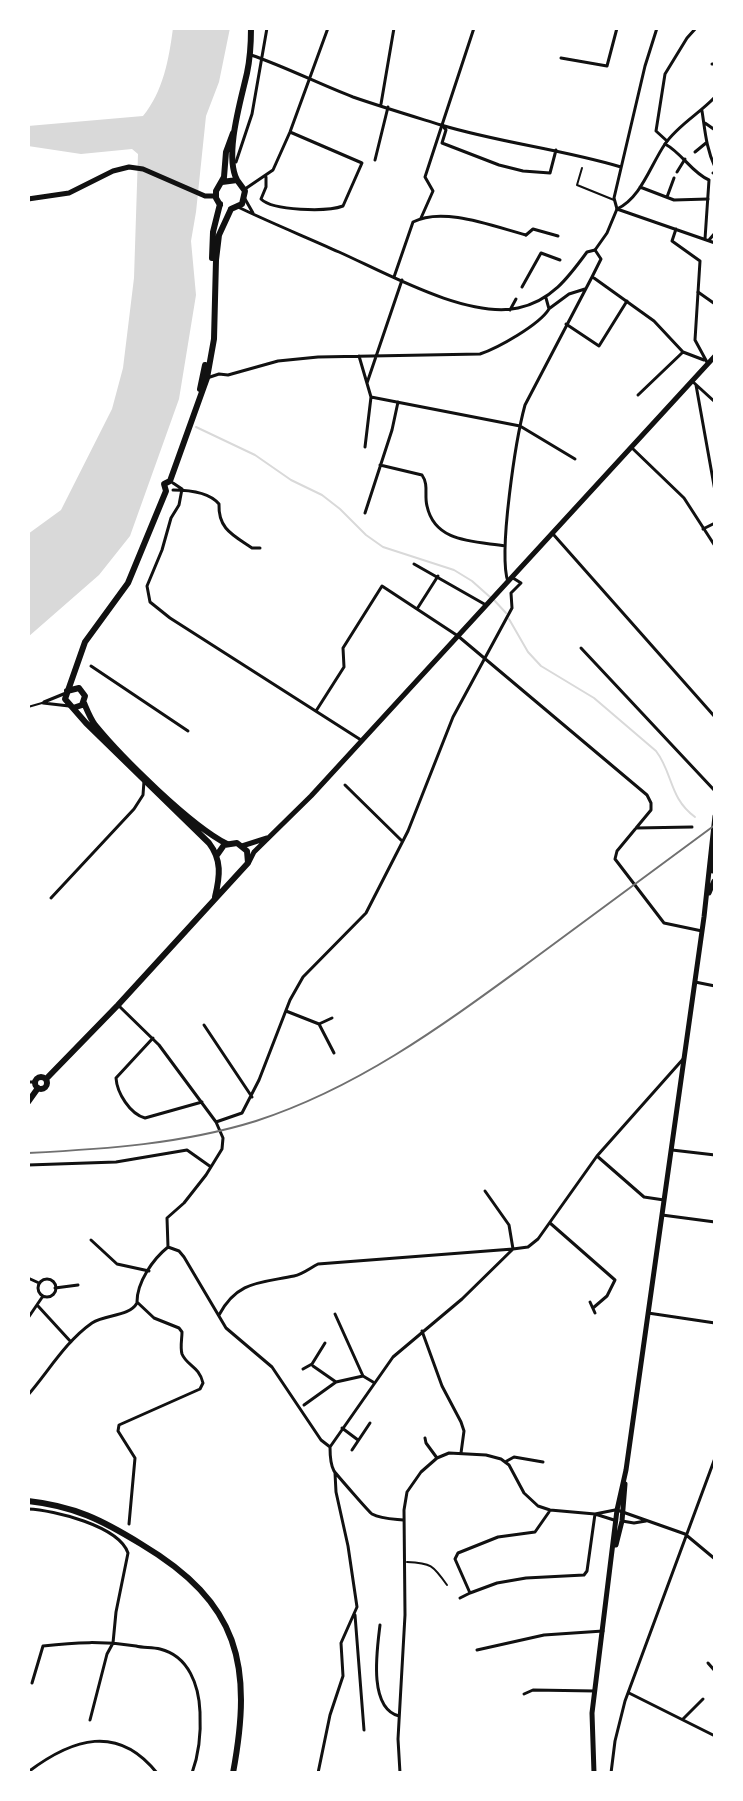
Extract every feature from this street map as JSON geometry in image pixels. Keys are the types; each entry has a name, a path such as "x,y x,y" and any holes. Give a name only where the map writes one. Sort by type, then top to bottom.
{"main road":[{"path":"215,897 220,869 217,855 199,832 66,701 85,642 132,576 170,486 207,378 214,331 219,235 235,208 245,199 245,189 237,180 232,166 251,28"},
{"path":"243,84 251,28"},
{"path":"200,397 210,341 212,246 220,204 216,196 217,188 222,182 226,152 235,128"},
{"path":"28,199 76,190 113,171 129,167 143,169 205,196 216,196"},
{"path":"222,182 237,180"},
{"path":"220,204 235,208"},
{"path":"28,1102 34,1084 45,1088 48,1083 46,1079 239,873 254,852 334,774 659,415 694,383 706,362 715,356"},
{"path":"76,666 79,688 85,696 84,703 94,724 155,785 215,838 242,846 248,854 248,863"},
{"path":"67,692 79,688"},
{"path":"71,707 84,703"},
{"path":"712,876 715,816"},
{"path":"242,846 271,836"},
{"path":"217,855 227,844"},
{"path":"594,1773 591,1735 613,1554 715,855"},
{"path":"220,869 229,874 239,873"},
{"path":"613,1554 620,1530 618,1501 626,1470"},
{"path":"28,1501 70,1508 104,1522 179,1568 207,1596 229,1632 241,1677 242,1715 233,1773"}],"street":[{"path":"236,162 252,114 267,28"},
{"path":"245,189 273,170 328,28"},
{"path":"381,104 394,28"},
{"path":"421,218 433,191 425,177 474,28"},
{"path":"561,58 607,66 617,28"},
{"path":"617,209 614,200 621,167 657,28"},
{"path":"696,28 665,74 656,131 703,178 709,180"},
{"path":"249,55 354,97 442,125 621,167"},
{"path":"235,208 468,306 510,310 546,298 563,284 587,252 595,250 617,209 628,204 666,142 715,97"},
{"path":"375,160 388,107"},
{"path":"702,111 714,171 709,180 707,240"},
{"path":"705,123 715,130"},
{"path":"442,125 446,130 442,143 523,171 550,172 556,150"},
{"path":"266,177 261,199 266,204 334,209 343,206 347,199 362,163 290,132"},
{"path":"695,152 706,143"},
{"path":"677,172 685,159"},
{"path":"667,197 674,178"},
{"path":"640,187 674,200 715,199"},
{"path":"245,199 253,213"},
{"path":"617,209 715,243"},
{"path":"394,277 413,222 421,218 456,217 526,235 533,229 558,236"},
{"path":"676,229 672,241 700,261 695,340 706,362"},
{"path":"707,240 715,233"},
{"path":"216,1122 242,1113 252,1097 303,977 366,913 402,841 453,717 512,608 511,593 521,583 510,579 504,567 520,426 525,405 601,259 595,250"},
{"path":"522,287 541,253 560,260"},
{"path":"592,277 654,321 683,352 706,362"},
{"path":"367,383 402,280"},
{"path":"207,378 278,361 376,355 480,354 541,320 549,309 569,294 585,289"},
{"path":"698,292 715,304"},
{"path":"546,298 549,309"},
{"path":"510,310 516,299"},
{"path":"566,324 599,346 627,301"},
{"path":"638,395 683,352"},
{"path":"359,356 371,397 365,447"},
{"path":"210,361 211,367 219,374"},
{"path":"694,383 715,402"},
{"path":"694,383 715,491"},
{"path":"371,397 520,426 575,459"},
{"path":"365,513 398,402"},
{"path":"631,447 684,498 715,546"},
{"path":"380,465 422,475 427,481 429,515 447,535 505,546"},
{"path":"170,486 215,498 222,525 252,548 260,548"},
{"path":"182,489 179,505 171,518 147,586 150,602 170,618 362,740"},
{"path":"703,529 715,523"},
{"path":"553,533 715,717"},
{"path":"414,564 486,605"},
{"path":"417,609 438,576"},
{"path":"316,711 344,667 343,648 382,586 458,636 647,795 651,810 617,851 615,859 664,923 702,931"},
{"path":"581,648 715,791"},
{"path":"91,666 188,731"},
{"path":"43,703 67,692"},
{"path":"43,703 71,707"},
{"path":"51,898 134,809 143,795 144,780"},
{"path":"345,785 402,841"},
{"path":"143,795 156,792"},
{"path":"636,828 692,827"},
{"path":"695,982 715,986"},
{"path":"118,1005 153,1038 202,1102 216,1122 223,1145 184,1203 167,1218 168,1247"},
{"path":"286,1011 319,1024 334,1053"},
{"path":"319,1024 332,1018"},
{"path":"204,1025 252,1097"},
{"path":"153,1038 116,1078 116,1084 133,1112 145,1118 202,1102"},
{"path":"219,1315 228,1299 248,1285 293,1276 318,1264 513,1249 533,1243 597,1156 684,1058"},
{"path":"28,1165 116,1162 187,1150 211,1167"},
{"path":"672,1150 715,1155"},
{"path":"597,1156 644,1197 664,1200"},
{"path":"485,1191 509,1225 513,1249"},
{"path":"662,1215 715,1222"},
{"path":"550,1223 615,1280 607,1296 593,1308"},
{"path":"91,1240 117,1264 149,1271"},
{"path":"28,1395 71,1342 93,1322 129,1311 137,1302 137,1295 157,1256 168,1247"},
{"path":"168,1247 179,1251 226,1328 272,1367 321,1440 330,1447"},
{"path":"403,1520 370,1513 335,1473 330,1462 330,1447 393,1357 462,1299 513,1249"},
{"path":"28,1278 39,1283 49,1280 55,1288"},
{"path":"39,1283 38,1290 43,1296"},
{"path":"55,1288 78,1285"},
{"path":"43,1296 51,1295 55,1288"},
{"path":"28,1318 43,1296"},
{"path":"129,1524 135,1458 118,1431 119,1425 200,1389 203,1383 197,1368 184,1358 179,1328 154,1318 137,1302"},
{"path":"590,1302 595,1313"},
{"path":"38,1306 71,1342"},
{"path":"648,1313 715,1323"},
{"path":"335,1314 363,1376 373,1382"},
{"path":"422,1331 442,1386 464,1431 461,1453"},
{"path":"303,1369 312,1364 325,1343"},
{"path":"312,1364 336,1382"},
{"path":"304,1405 336,1382 363,1376"},
{"path":"352,1450 370,1423"},
{"path":"342,1428 358,1440"},
{"path":"425,1438 437,1458"},
{"path":"400,1773 398,1739 405,1562 403,1520 407,1492 421,1472 437,1458 461,1453 486,1455 505,1462 530,1500 550,1510 646,1521 685,1534 715,1559"},
{"path":"505,1462 514,1457 543,1462"},
{"path":"611,1773 615,1741 628,1693 715,1458"},
{"path":"335,1473 356,1591 364,1730"},
{"path":"28,1509 61,1514 85,1522 125,1544 128,1553 113,1643 107,1654 90,1720"},
{"path":"470,1593 455,1559 458,1553 498,1537 535,1532 550,1510"},
{"path":"595,1514 619,1516"},
{"path":"460,1598 497,1583 584,1575 595,1514"},
{"path":"318,1773 330,1715 343,1676 341,1643 355,1615"},
{"path":"380,1625 376,1666 379,1688 384,1707 399,1716"},
{"path":"477,1650 544,1635 603,1631"},
{"path":"32,1683 43,1646 87,1641 161,1649 187,1667 194,1679 200,1717 199,1743 192,1773"},
{"path":"708,1663 715,1671"},
{"path":"524,1694 533,1690 595,1691"},
{"path":"628,1693 715,1736"},
{"path":"683,1719 703,1699"},
{"path":"28,1772 72,1747 107,1741 137,1751 157,1773"}],"lane":[{"path":"582,168 577,185 614,200"},
{"path":"28,707 43,703"},
{"path":"405,1562 428,1563 447,1585"}],"shaded area":[{"path":"173,28 230,28 219,82 206,116 191,241 196,295 179,399 130,536 99,575 28,637 28,534 61,510 112,409 123,368 134,278 138,154 132,149 81,154 28,146 28,126 143,116 160,86"}],"waterway":[{"path":"196,427 255,455 291,480 322,495 383,547 454,570 490,597"},
{"path":"494,600 506,613"},
{"path":"509,619 528,652 541,666 594,698 656,751 680,802 695,817"}],"railway":[{"path":"28,1153 115,1147 200,1135 256,1121 329,1092 396,1054 460,1012 715,825"}]}
